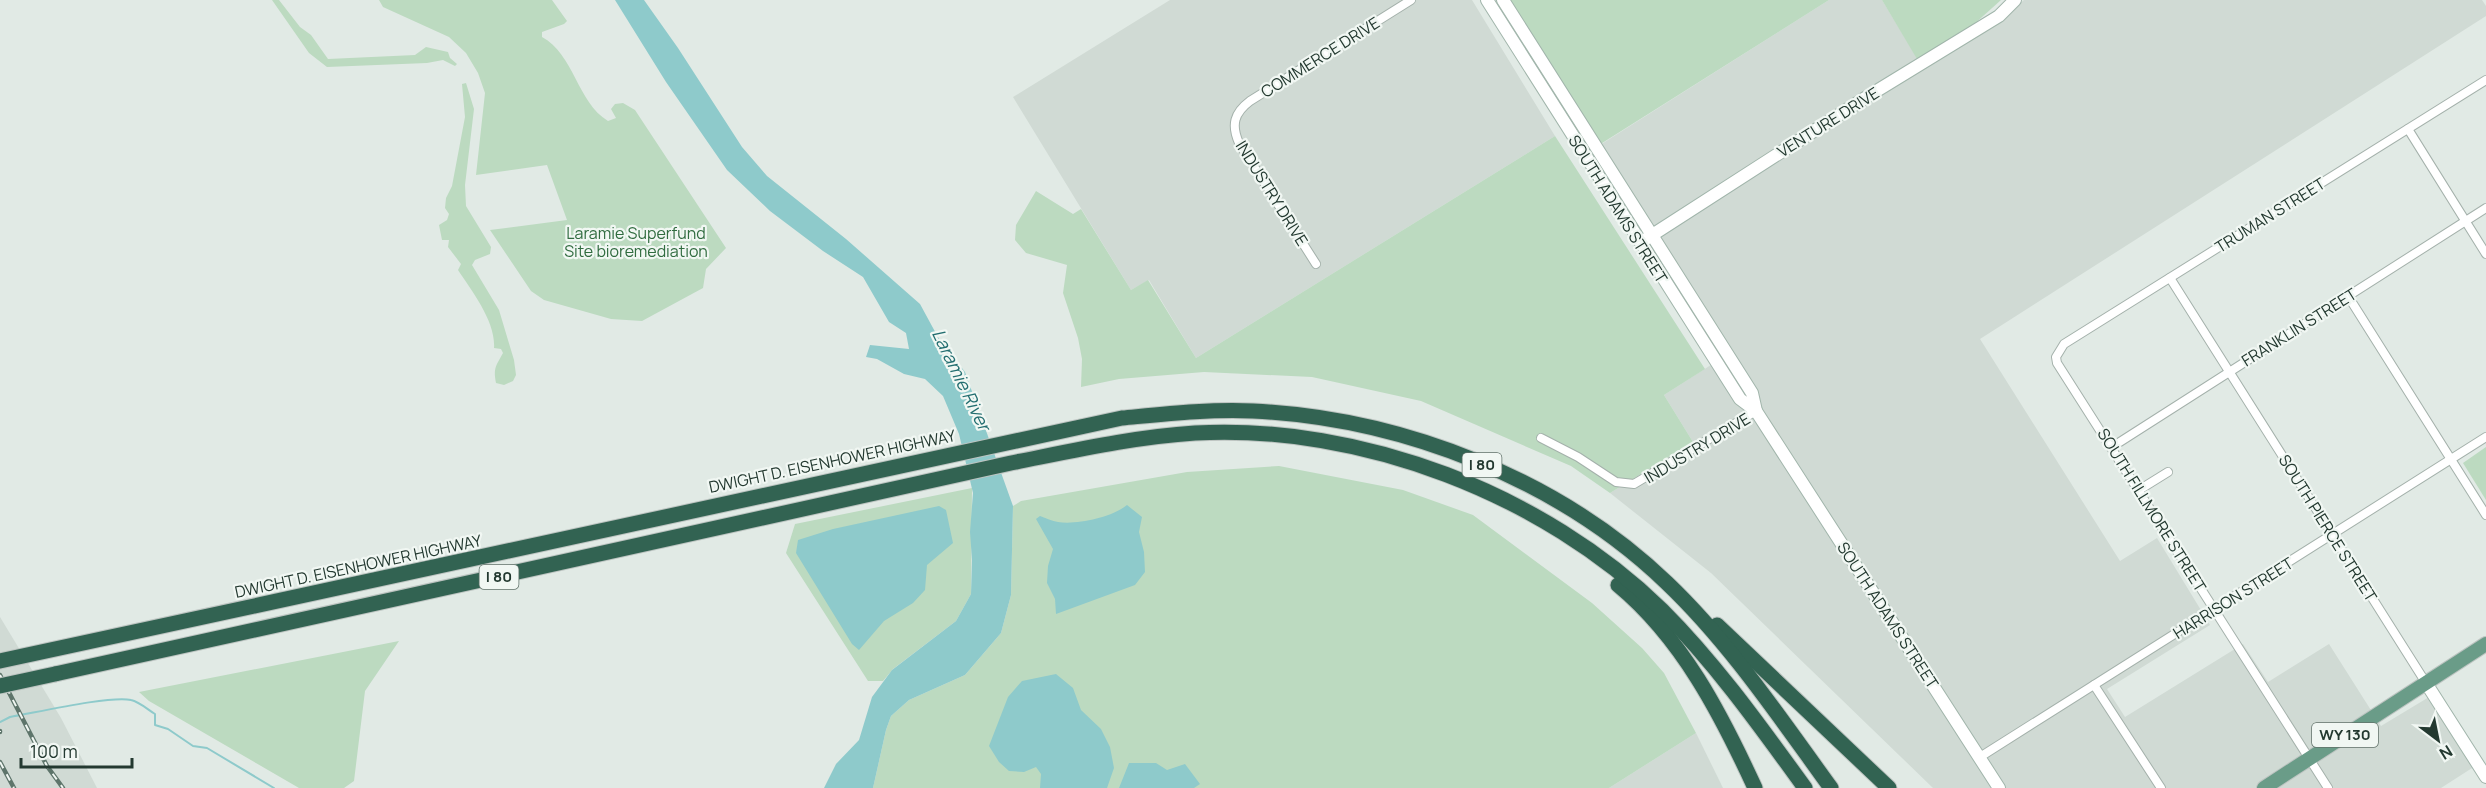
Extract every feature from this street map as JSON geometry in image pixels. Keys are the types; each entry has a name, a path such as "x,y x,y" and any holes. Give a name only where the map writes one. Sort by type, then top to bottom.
{"highway":[{"name":"DWIGHT D. EISENHOWER HIGHWAY","path":"0,661 933,457 1122,418 1189,412 1252,411 1314,417 1378,429 1449,452 1547,495 1592,523 1668,584 1775,710 1831,788"},
{"name":"I 80","path":"0,686 942,478 1137,438 1197,433 1287,436 1339,445 1410,462 1468,483 1555,527 1607,564 1660,609 1689,638 1725,681 1805,788"},
{"path":"1410,462 1527,519 1571,546 1624,590 1667,636 1699,680 1730,734 1755,788"},
{"path":"1668,584 1698,607 1889,788"}],"main road":[{"name":"WY 130","path":"2264,788 2486,644"}],"street":[{"name":"COMMERCE DRIVE","path":"1234,120 1250,101 1411,0"},
{"name":"SOUTH ADAMS STREET","path":"1487,0 1740,399 1756,411 1999,788"},
{"name":"SOUTH ADAMS STREET","path":"1503,0 1752,393 1756,411"},
{"name":"VENTURE DRIVE","path":"1640,243 1865,98 1999,16 2015,0"},
{"name":"TRUMAN STREET","path":"2057,353 2064,344 2486,80"},
{"name":"INDUSTRY DRIVE","path":"1234,120 1239,143 1317,264"},
{"path":"2408,129 2486,254"},
{"name":"FRANKLIN STREET","path":"2112,447 2486,207"},
{"name":"SOUTH PIERCE STREET","path":"2170,278 2486,777"},
{"path":"2348,296 2486,515"},
{"name":"SOUTH FILLMORE STREET","path":"2057,353 2058,363 2328,788"},
{"name":"INDUSTRY DRIVE","path":"1541,438 1578,457 1617,482 1634,484 1756,411"},
{"name":"HARRISON STREET","path":"1980,757 2486,437"},
{"path":"2139,490 2168,472"},
{"path":"2094,685 2161,788"}],"shaded area":[{"path":"1170,0 1472,0 1555,136 1196,358 1149,280 1131,290 1013,97"},
{"path":"1829,0 1882,0 1924,69 1999,21 2024,0 2482,0 2486,6 2486,16 1980,339 2120,561 2157,538 2210,625 2107,689 2125,717 2243,644 2268,682 2329,644 2381,726 2439,691 2483,761 2441,788 1933,788 1711,573 1610,493 1693,442 1664,395 1714,363 1581,157"},
{"path":"0,617 61,718 97,788 0,788"},
{"path":"1696,733 1723,788 1609,788"}],"green space":[{"path":"272,0 279,0 300,27 311,35 328,59 415,55 426,47 448,52 450,58 457,64 455,66 443,60 427,63 327,67 309,53"},
{"name":"Laramie Superfund Site bioremediation","path":"379,0 552,0 567,21 542,32 542,37 561,55 589,102 608,121 616,118 611,109 615,104 623,103 635,110 726,248 706,269 703,288 642,321 611,319 544,300 531,291 490,230 567,220 547,165 476,175 485,93 478,73 466,53 449,37 383,7"},
{"path":"1508,0 1829,0 1599,145"},
{"path":"1882,0 2001,0 1972,26 1917,59"},
{"path":"466,83 474,109 465,185 466,206 491,247 490,254 475,260 472,265 499,310 514,360 516,375 513,381 504,385 496,383 495,374 503,353 501,349 494,348 494,338 487,317 458,270 461,264 448,247 449,240 442,240 439,225 447,220 449,214 445,208 446,198 452,186 465,117 462,84"},
{"path":"1555,136 1705,369 1664,395 1693,442 1610,493 1571,466 1421,401 1312,377 1204,372 1119,379 1081,387 1082,359 1078,338 1063,293 1067,265 1026,253 1015,240 1016,225 1036,191 1073,214 1081,209 1131,290 1148,280 1196,358"},
{"path":"2486,447 2486,500 2463,463"},
{"path":"1279,466 1403,490 1473,515 1592,603 1642,648 1664,673 1696,733 1609,788 873,788 891,716 909,700 965,675 1001,633 1011,595 1013,506 1021,501 1187,472"},
{"path":"972,488 971,594 956,621 893,669 883,681 868,681 786,553 795,524"},
{"path":"399,641 365,691 354,781 344,788 299,788 149,701 139,692"}],"water":[{"name":"Laramie River","path":"615,0 644,0 742,147 767,176 846,239 920,304 939,339 965,372 1013,506 1011,595 1001,633 965,675 909,700 891,716 873,788 824,788 836,764 859,740 872,697 892,670 956,621 971,594 970,532 973,493 959,434 943,396 925,379 904,374 877,359 866,357 870,345 909,349 906,333 889,322 863,277 823,251 770,211 727,170 666,82"},
{"path":"1127,505 1142,517 1139,532 1144,552 1145,572 1135,585 1056,614 1055,599 1047,583 1048,566 1053,549 1036,519 1040,516 1066,523 1084,521 1113,513"},
{"path":"939,506 946,510 953,543 927,565 925,590 913,603 884,621 859,650 852,644 796,553 798,540 833,529"},
{"path":"1056,674 1073,688 1081,710 1101,729 1110,747 1114,768 1107,788 1040,788 1041,774 1036,767 1024,772 1009,771 999,762 989,746 1008,697 1022,681"},
{"path":"1129,763 1156,763 1167,770 1185,764 1200,784 1194,788 1119,788"}],"waterway":[{"path":"0,722 10,717 72,705 107,700 131,700 155,714 155,725 168,729 193,746 207,748 274,788"}],"railway":[{"path":"0,675 47,766 63,788"},
{"path":"0,762 14,788"}]}
